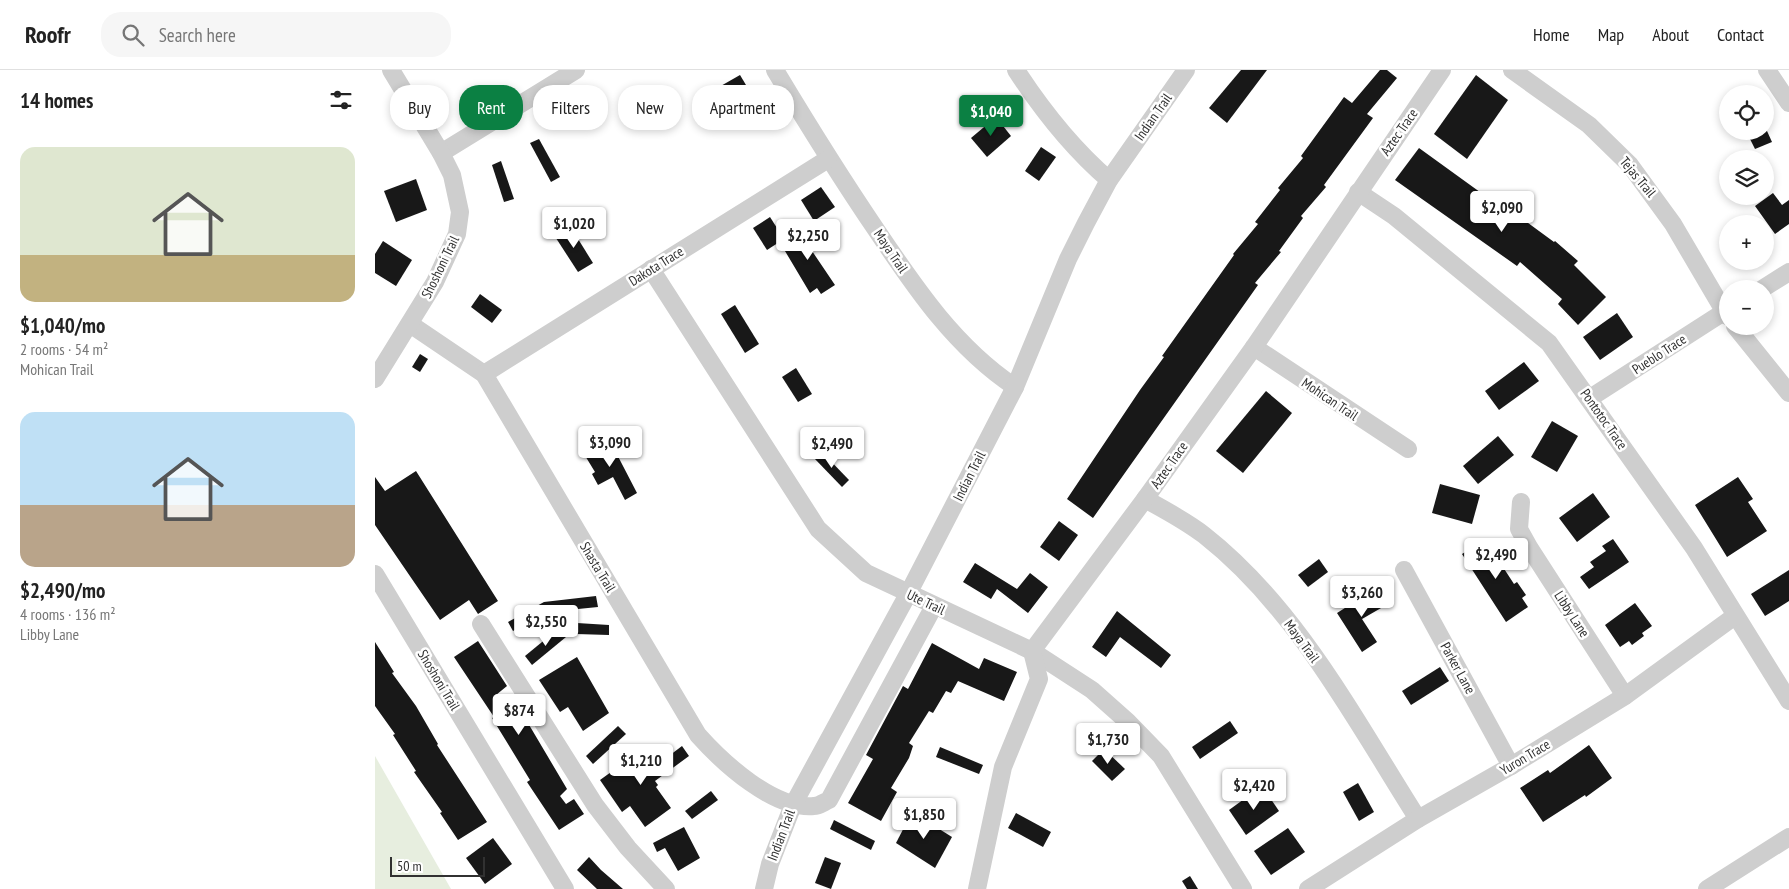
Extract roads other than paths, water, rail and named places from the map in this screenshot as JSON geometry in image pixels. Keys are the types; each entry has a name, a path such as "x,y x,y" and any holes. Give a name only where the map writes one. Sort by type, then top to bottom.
{"street":[{"name":"Shoshoni Trail","path":"375,378 435,282 457,234 460,212 452,175 441,153 391,70"},
{"path":"441,153 576,70"},
{"name":"Maya Trail","path":"775,70 828,159 905,273 948,328 981,363 1015,387"},
{"path":"1016,70 1051,118 1089,164 1109,180"},
{"name":"Indian Trail","path":"764,889 770,864 793,804 908,594 1015,387 1068,259 1109,180 1186,70"},
{"name":"Aztec Trace","path":"1032,651 1145,499 1253,347 1442,70"},
{"name":"Tejas Trail","path":"1512,70 1589,125 1630,165 1673,224 1719,300"},
{"path":"1767,70 1789,103"},
{"name":"Dakota Trace","path":"483,374 828,159"},
{"name":"Pontotoc Trace","path":"1358,192 1394,216 1549,343 1590,398 1694,548 1789,701"},
{"name":"Ute Trail","path":"651,269 818,529 866,573 1032,651 1092,690 1128,722 1161,756 1243,889"},
{"path":"1774,281 1789,272"},
{"name":"Pueblo Trace","path":"1590,398 1719,322"},
{"name":"Shasta Trail","path":"410,324 483,374 698,735 718,758 738,774 793,804"},
{"name":"Tejas Trail","path":"1744,335 1789,393"},
{"name":"Mohican Trail","path":"1253,347 1408,449"},
{"name":"Maya Trail","path":"1145,499 1176,516 1210,540 1236,563 1292,626 1323,669 1418,819"},
{"name":"Libby Lane","path":"1521,502 1519,528 1529,548 1625,696"},
{"name":"Parker Lane","path":"1404,570 1511,766"},
{"name":"Shoshoni Trail","path":"375,574 565,889"},
{"path":"793,804 816,806 829,800 934,606"},
{"name":"Yuron Trace","path":"1308,889 1418,819 1511,766 1625,696 1735,616"},
{"path":"481,624 595,805 628,848 666,889"},
{"path":"977,889 1003,767 1039,679 1032,651"},
{"path":"1707,889 1789,837"}]}
